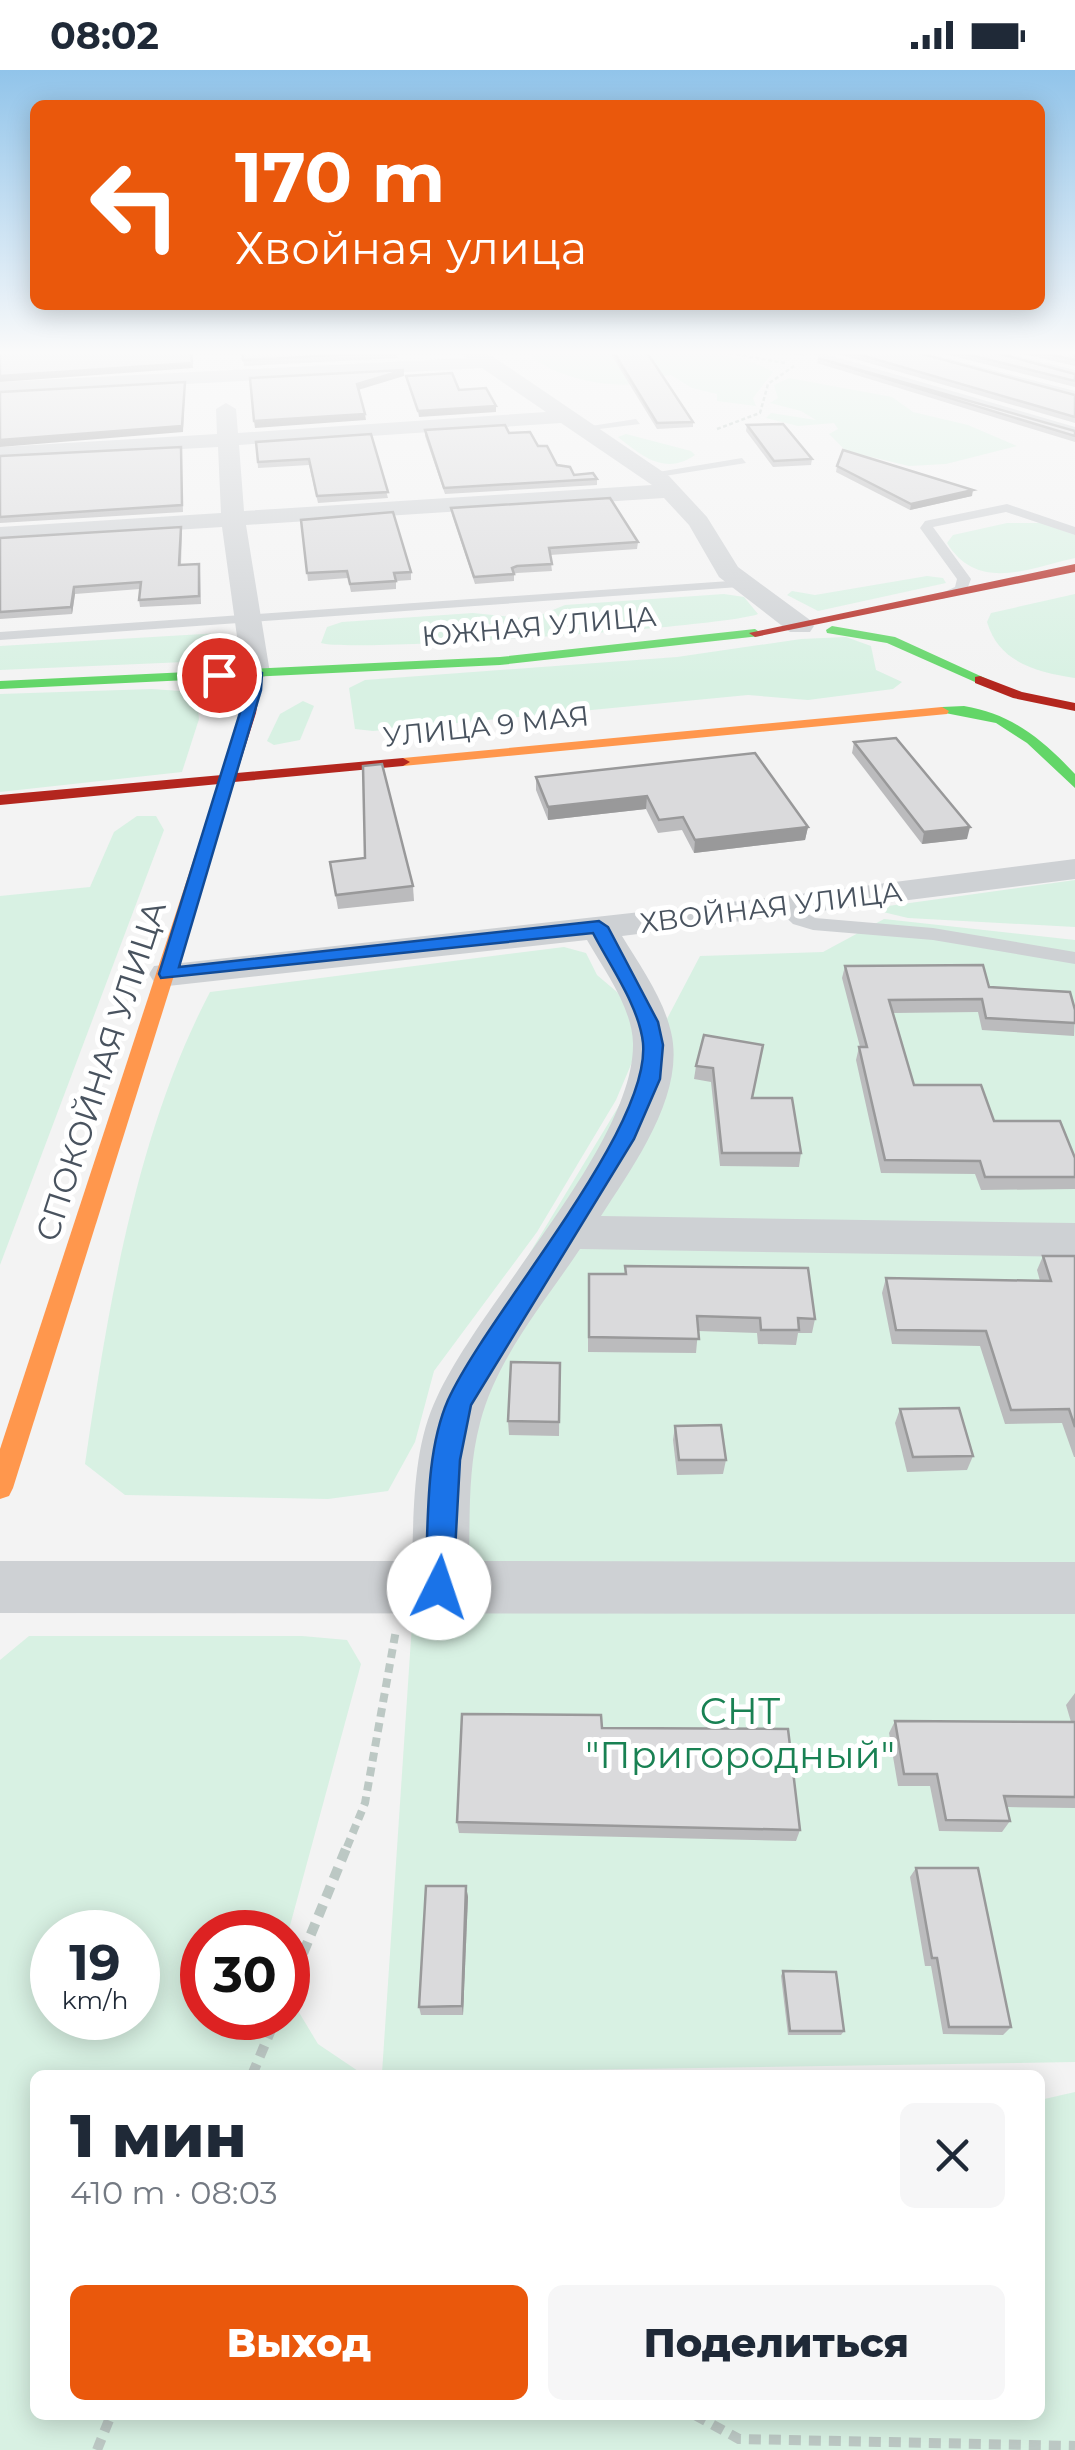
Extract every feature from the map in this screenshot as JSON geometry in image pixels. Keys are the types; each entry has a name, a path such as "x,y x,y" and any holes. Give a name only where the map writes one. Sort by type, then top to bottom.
{"street":[{"path":"228,462 256,673"},
{"path":"634,462 672,491 700,522 720,562 739,583 800,626"},
{"path":"0,534 672,491"},
{"name":"ЮЖНАЯ УЛИЦА","path":"0,685 561,656 764,632 886,609 949,616 1002,584 1075,568"},
{"path":"886,609 980,679"},
{"path":"949,616 980,679"},
{"path":"764,632 861,632 916,648 1018,695 1075,707"},
{"name":"СПОКОЙНАЯ УЛИЦА","path":"0,1488 168,974 228,782 256,673"},
{"name":"УЛИЦА 9 МАЯ","path":"0,800 977,710 1016,722 1075,783"},
{"name":"ХВОЙНАЯ УЛИЦА","path":"168,974 785,907 1075,869"},
{"path":"419,1588 459,1404 624,1139 650,1079 653,1045 648,1022 599,927"},
{"path":"566,1232 1075,1240"},
{"path":"0,1587 1075,1588"}],"lane":[{"path":"652,474 729,462"},
{"path":"949,616 964,584 961,572 926,528 929,524 1006,508 1075,532"},
{"path":"961,572 1002,584"},
{"path":"0,636 739,583"},
{"path":"785,907 800,920 813,924 933,934 1075,958"}],"path":[{"path":"310,1937 365,1803 394,1660 419,1588"},
{"path":"254,2070 267,2040"},
{"path":"97,2450 109,2420"},
{"path":"704,2420 739,2440 1075,2446"}],"green space":[{"path":"892,462 954,462 946,464 909,466"},
{"path":"1007,523 1042,523 1075,535 1075,558 1022,571 989,572 974,568 947,543 953,535"},
{"path":"927,576 943,578 946,583 818,611 787,595 792,591 815,595"},
{"path":"724,594 744,597 758,614 539,637 397,645 321,643 327,627 342,622 473,613 531,619 565,605"},
{"path":"1075,594 1075,678 1034,668 1010,656 1000,647 987,622 991,613"},
{"path":"220,633 234,641 234,649 208,661 0,670 0,646"},
{"path":"846,637 871,646 876,670 902,682 893,689 808,700 748,695 373,731 355,729 349,688 365,680 677,657 801,639"},
{"path":"180,691 197,701 199,719 182,772 0,792 0,694"},
{"path":"303,701 314,706 300,740 274,745 267,741 280,714"},
{"path":"137,816 156,816 164,830 0,1265 0,896 90,887 114,832"},
{"path":"1075,880 1075,927 908,918 883,912 888,906"},
{"name":"СНТ \"Пригородный\"","path":"884,919 1075,940 1075,2062 382,2070 423,1459 457,1373 637,1076 700,956 823,952"},
{"path":"564,947 586,953 597,975 617,992 636,1019 638,1048 616,1100 537,1232 434,1371 415,1442 388,1491 328,1499 125,1495 85,1464 128,1222 162,1103 210,992"},
{"path":"29,1636 302,1636 347,1640 361,1664 294,1910 180,1910 180,2040 310,2040 310,2031 318,2044 357,2070 30,2070 30,2420 1045,2420 1045,2099 1075,2092 1075,2450 0,2450 0,1660"}],"building":[{"path":"0,462 181,462 182,505 0,517"},
{"path":"310,462 379,462 388,492 317,496"},
{"path":"436,462 555,462 570,467 574,475 593,473 597,479 444,488"},
{"path":"838,462 882,462 973,490 911,504 837,466"},
{"path":"610,498 638,542 549,548 552,564 517,566 512,568 514,574 474,577 451,508"},
{"path":"393,512 411,572 394,573 396,581 350,584 347,571 307,573 301,520"},
{"path":"181,527 179,565 199,564 199,596 139,600 141,582 74,587 71,607 0,612 0,538"},
{"path":"896,738 970,827 924,832 854,742"},
{"path":"755,753 808,827 695,840 683,817 659,820 647,796 548,807 536,777"},
{"path":"382,764 413,886 336,895 330,862 365,858 363,766"},
{"path":"983,965 989,987 1070,992 1075,1023 986,1018 982,999 889,1000 914,1085 981,1085 994,1121 1060,1121 1075,1158 1075,1177 985,1177 980,1161 885,1160 859,1047 867,1047 845,966"},
{"path":"704,1035 763,1045 752,1098 792,1098 801,1153 722,1153 713,1068 696,1066"},
{"path":"1043,1256 1075,1256 1075,1427 1069,1409 1011,1410 986,1331 896,1330 886,1278 1051,1281"},
{"path":"625,1266 808,1268 815,1319 798,1318 799,1330 761,1330 760,1318 697,1316 699,1339 589,1337 589,1274 626,1274"},
{"path":"511,1362 560,1363 559,1422 508,1421"},
{"path":"959,1408 973,1456 913,1457 900,1409"},
{"path":"721,1425 726,1460 679,1460 675,1426"},
{"path":"462,1714 601,1715 602,1728 788,1729 800,1830 457,1822"},
{"path":"895,1721 1075,1722 1075,1797 1004,1796 1010,1821 946,1820 937,1774 904,1774"},
{"path":"916,1868 978,1868 1011,2027 949,2027"},
{"path":"426,1886 466,1886 462,2006 419,2007"},
{"path":"783,1971 836,1972 844,2031 790,2031"}],"traffic: fast":[{"path":"832,630 890,640 980,679"},
{"path":"0,685 500,661 755,633"},
{"path":"942,711 964,711 1001,720 1032,740 1075,783"}],"traffic: slow":[{"path":"403,762 942,711"},
{"path":"0,1488 222,797"}],"traffic: jam":[{"path":"755,633 1075,568"},
{"path":"222,797 249,713 256,673"},
{"path":"980,680 1018,695 1075,707"},
{"path":"0,800 403,762"}],"route":[{"path":"219,675 256,673 249,713 168,974 599,927 648,1022 653,1045 650,1079 624,1139 459,1404 447,1460 439,1588"}]}
